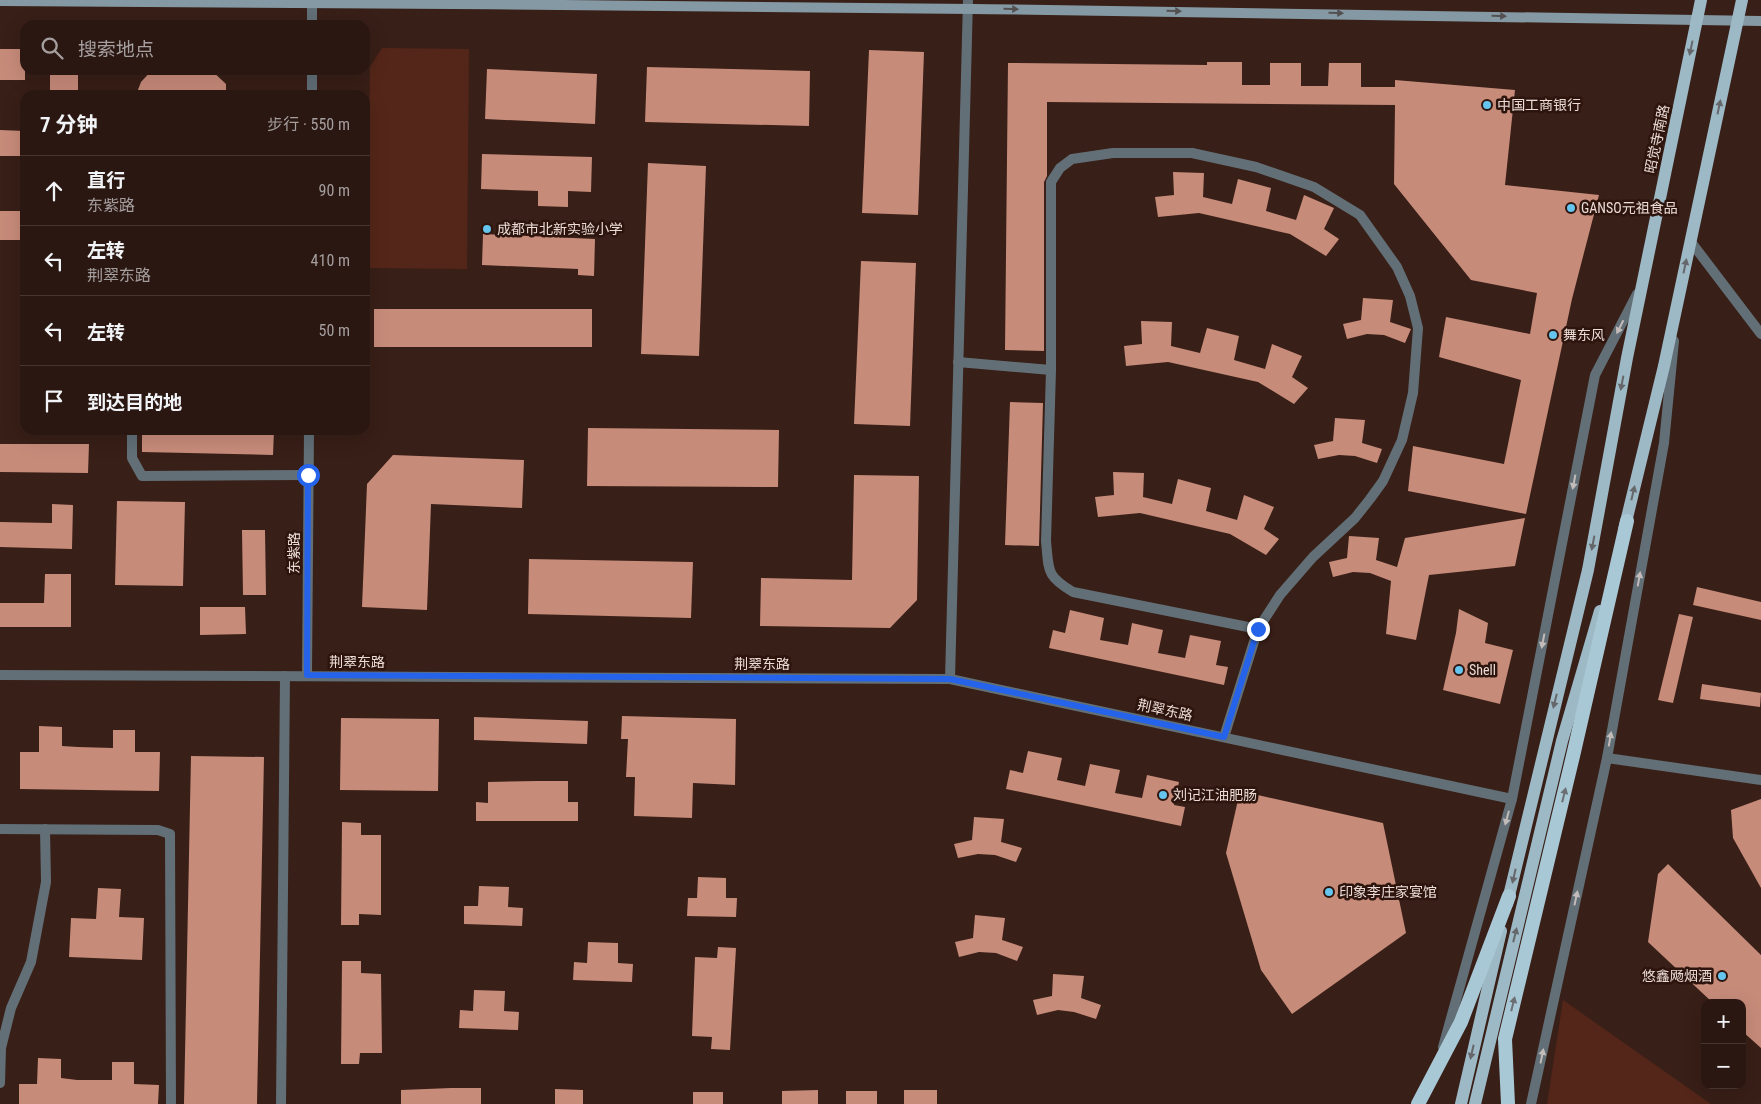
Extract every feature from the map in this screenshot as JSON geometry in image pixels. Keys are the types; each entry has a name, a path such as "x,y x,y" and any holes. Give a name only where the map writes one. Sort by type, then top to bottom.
{"highway":[{"path":"1508,1104 1505,1039 1627,521"},
{"path":"1418,1104 1461,1022 1509,896"}],"main road":[{"name":"昭觉寺南路","path":"1461,1104 1544,744 1588,570 1642,284 1701,0"},
{"path":"1474,1104 1562,741 1627,521 1678,298 1742,0"},
{"path":"0,2 968,4 1697,22 1761,21"}],"street":[{"path":"312,2 312,20"},
{"path":"950,679 968,4"},
{"path":"312,75 312,90"},
{"path":"1224,737 1258,629 1280,596 1313,557 1354,518 1384,481 1404,430 1413,393 1418,328 1410,296 1397,267 1360,215 1314,186 1256,167 1192,153 1113,153 1072,159 1060,168 1051,182 1051,370 1046,541 1048,564 1054,580 1073,592 1258,629"},
{"path":"1690,242 1761,334"},
{"path":"1426,1104 1464,976 1512,799 1595,375 1642,284"},
{"path":"1531,1104 1606,758 1664,443 1678,298"},
{"path":"958,362 1051,370"},
{"path":"132,435 132,458 142,476 308,475"},
{"name":"东紫路","path":"307,675 309,435"},
{"name":"荆翠东路","path":"0,675 950,679 1512,799"},
{"path":"281,1104 285,676"},
{"path":"1606,758 1761,780"},
{"path":"0,829 158,830 170,834 171,1104"},
{"path":"0,1083 0,1048 11,1008 31,962 46,882 45,829"}],"shaded area":[{"path":"382,48 469,49 467,269 370,268 370,67"},
{"path":"1563,1000 1711,1104 1547,1104"}],"building":[{"path":"0,49 20,49 20,75 25,75 25,80 0,80"},
{"path":"869,50 924,52 918,215 862,213"},
{"path":"1207,62 1242,62 1242,85 1270,85 1270,63 1301,63 1301,86 1328,86 1329,63 1361,63 1361,87 1395,87 1395,80 1515,90 1505,185 1599,195 1572,299 1526,514 1408,491 1413,446 1504,464 1521,380 1439,357 1446,317 1530,334 1537,293 1471,280 1394,184 1395,105 1047,102 1047,176 1044,182 1044,351 1005,350 1008,63 1207,65"},
{"path":"647,67 810,71 809,126 645,122"},
{"path":"487,69 597,74 595,124 485,119"},
{"path":"50,75 78,75 78,90 50,90"},
{"path":"147,75 216,75 226,84 226,90 138,90 141,82"},
{"path":"0,130 20,131 20,156 0,156"},
{"path":"482,154 592,157 591,192 568,191 568,207 538,206 538,191 481,189"},
{"path":"648,163 706,166 699,356 641,354"},
{"path":"1173,172 1204,173 1203,197 1232,204 1238,179 1271,188 1266,211 1296,220 1304,195 1334,208 1324,229 1339,239 1326,256 1290,234 1199,213 1158,217 1155,197 1174,195"},
{"path":"0,211 20,211 20,240 0,240"},
{"path":"483,234 595,239 594,276 578,275 578,269 482,265"},
{"path":"861,261 916,263 910,426 854,424"},
{"path":"1363,298 1393,300 1390,322 1411,329 1405,343 1384,335 1367,334 1347,339 1343,324 1361,320"},
{"path":"374,309 592,309 592,347 374,347"},
{"path":"1141,321 1172,322 1171,346 1200,353 1207,328 1239,336 1234,360 1265,369 1272,344 1302,356 1292,377 1308,388 1294,404 1258,382 1168,362 1126,366 1124,346 1142,344"},
{"path":"1010,402 1043,403 1039,546 1005,545"},
{"path":"1335,418 1365,420 1362,443 1382,449 1377,463 1355,456 1339,455 1318,459 1314,445 1333,441"},
{"path":"588,428 779,430 778,487 587,486"},
{"path":"142,435 274,435 273,455 142,452"},
{"path":"0,444 89,444 88,473 0,472"},
{"path":"393,455 524,460 522,508 431,504 427,610 362,607 367,484"},
{"path":"1113,472 1144,473 1143,497 1172,504 1178,479 1211,488 1206,511 1237,520 1244,495 1274,507 1264,529 1279,539 1266,555 1230,534 1140,513 1098,517 1095,497 1114,495"},
{"path":"854,475 919,476 917,600 890,628 760,626 761,578 852,580"},
{"path":"117,501 185,502 183,586 115,585"},
{"path":"52,504 73,505 72,549 0,547 0,522 52,523"},
{"path":"1525,518 1515,566 1429,575 1416,640 1386,634 1391,581 1370,573 1353,572 1333,577 1329,562 1347,558 1349,536 1379,538 1376,560 1397,567 1405,538"},
{"path":"242,530 265,530 266,595 243,595"},
{"path":"529,559 693,562 691,618 528,614"},
{"path":"45,574 71,574 71,627 0,627 0,603 44,603"},
{"path":"1697,587 1761,602 1761,620 1693,605"},
{"path":"200,607 245,607 246,634 200,635"},
{"path":"1459,609 1488,623 1485,643 1513,650 1500,704 1443,690 1456,633"},
{"path":"1070,610 1104,618 1100,640 1128,645 1132,623 1163,630 1158,653 1185,658 1190,635 1221,641 1216,665 1228,667 1224,685 1049,648 1053,630 1065,633"},
{"path":"1679,614 1693,617 1673,703 1658,700"},
{"path":"1702,684 1761,693 1760,707 1700,699"},
{"path":"622,716 736,719 735,785 693,783 692,818 634,816 635,777 626,777 628,739 621,739"},
{"path":"474,717 588,721 587,744 474,740"},
{"path":"341,718 439,719 438,791 340,790"},
{"path":"39,726 62,727 62,746 78,747 113,748 113,730 135,730 135,752 160,752 159,791 20,789 20,752 39,752"},
{"path":"1028,751 1062,758 1057,780 1085,786 1090,764 1120,770 1115,793 1142,798 1147,775 1179,782 1174,805 1185,807 1181,826 1006,789 1010,770 1023,773"},
{"path":"191,756 264,757 257,1104 184,1104"},
{"path":"568,781 568,802 578,802 578,821 476,821 476,802 488,803 488,782"},
{"path":"1240,791 1383,823 1406,933 1292,1014 1261,970 1226,853"},
{"path":"1761,799 1761,888 1733,838 1731,810"},
{"path":"974,817 1004,819 1001,842 1022,848 1016,862 995,855 978,854 958,858 954,844 972,840"},
{"path":"342,822 361,823 361,835 381,835 381,915 359,914 359,925 341,925"},
{"path":"1668,864 1761,955 1761,1048 1746,1035 1746,999 1709,999 1648,942 1658,874"},
{"path":"698,877 726,878 726,898 737,898 736,917 687,916 688,898 697,898"},
{"path":"479,886 509,887 508,907 523,908 522,926 464,924 464,906 478,906"},
{"path":"98,888 121,889 119,917 144,918 142,960 69,957 71,918 96,919"},
{"path":"975,915 1005,918 1002,940 1023,947 1017,961 996,953 979,952 959,957 955,942 973,938"},
{"path":"588,942 618,943 618,963 633,964 632,982 573,980 574,962 587,963"},
{"path":"718,947 736,948 730,1050 711,1049 712,1037 692,1036 695,957 717,958"},
{"path":"342,961 361,961 361,973 381,974 382,1053 360,1053 359,1064 341,1064"},
{"path":"1053,974 1084,976 1081,998 1101,1005 1096,1019 1074,1012 1058,1010 1037,1015 1033,1000 1052,996"},
{"path":"474,990 505,991 504,1011 519,1012 518,1030 459,1028 460,1010 473,1011"},
{"path":"38,1058 61,1059 61,1078 77,1080 112,1080 112,1062 134,1062 134,1084 159,1085 158,1104 19,1104 19,1084 37,1084"},
{"path":"481,1088 481,1104 401,1104 401,1090"},
{"path":"555,1089 583,1090 583,1104 555,1104"},
{"path":"818,1090 818,1104 782,1104 782,1091"},
{"path":"904,1090 937,1090 937,1104 904,1104"},
{"path":"846,1091 877,1091 877,1104 846,1104"},
{"path":"693,1092 723,1092 723,1104 693,1104"}],"place":[{"name":"中国工商银行","path":"1487,105"},
{"name":"GANSO元祖食品","path":"1571,208"},
{"name":"成都市北新实验小学","path":"487,229"},
{"name":"舞东风","path":"1553,335"},
{"name":"Shell","path":"1459,670"},
{"name":"刘记江油肥肠","path":"1163,795"},
{"name":"印象李庄家宴馆","path":"1329,892"},
{"name":"悠鑫飏烟酒","path":"1722,976"}],"route":[{"path":"308,475 307,675 950,679 1224,737 1258,629"}]}
